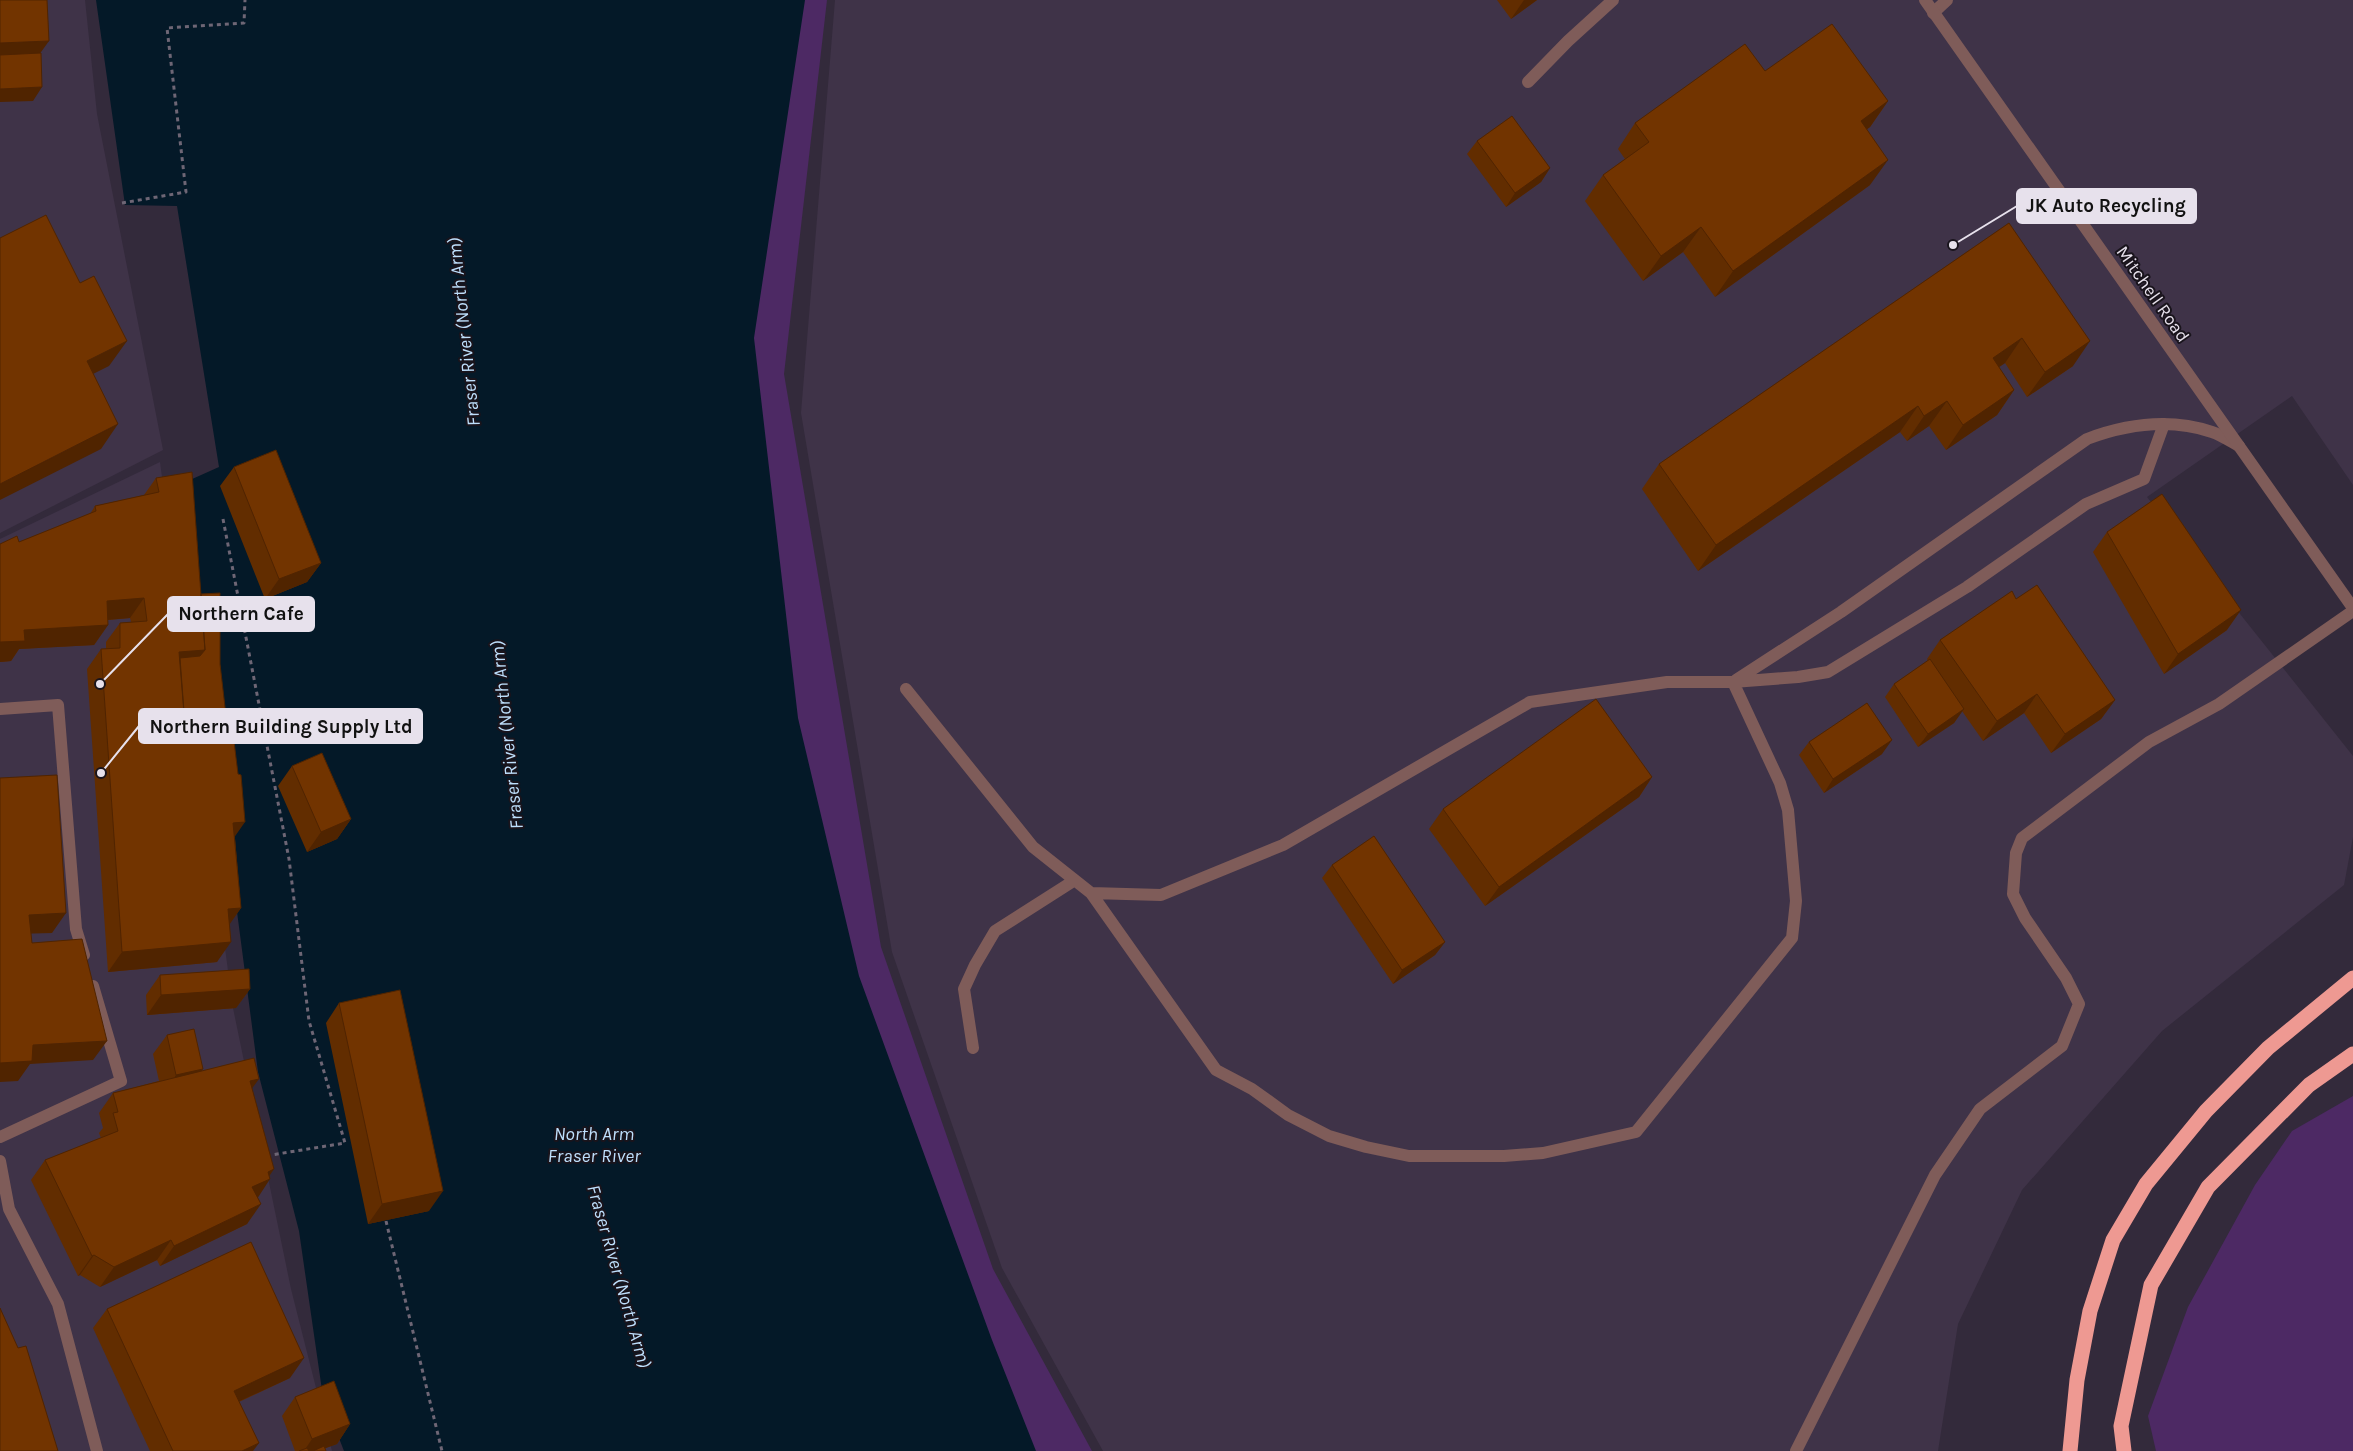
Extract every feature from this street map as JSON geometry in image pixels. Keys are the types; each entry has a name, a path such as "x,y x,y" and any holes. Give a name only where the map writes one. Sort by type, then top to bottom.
{"highway":[{"path":"2070,1451 2077,1380 2090,1311 2113,1240 2146,1184 2206,1111 2268,1048 2353,978"},
{"path":"2124,1451 2121,1426 2151,1285 2208,1187 2309,1085 2353,1054"}],"street":[{"path":"1528,82 1568,41 1613,0"},
{"name":"Mitchell Road","path":"1925,0 2353,609"},
{"path":"1933,13 1947,0"},
{"path":"1733,682 1841,612 2087,439 2112,430 2164,424 2212,432 2239,446"},
{"path":"1091,893 1161,895 1283,845 1530,702 1667,682 1733,682 1798,677 1828,672 1967,587 2086,504 2144,479 2164,424"},
{"path":"1796,1451 1936,1175 1980,1110 2062,1046 2079,1004 2066,978 2025,918 2013,894 2016,853 2022,838 2149,742 2219,704 2353,609"},
{"path":"906,688 1033,847 1091,893 1216,1070 1252,1088 1288,1115 1329,1136 1366,1147 1409,1156 1504,1156 1543,1153 1636,1132 1792,938 1796,901 1788,810 1780,783 1733,682"},
{"path":"0,709 58,705 76,929 121,1082 0,1137"},
{"path":"973,1048 964,989 975,965 995,931 1075,880"},
{"path":"0,1161 5,1210 58,1304 97,1451"}],"path":[{"path":"122,202 186,192 167,28 244,23 245,0"},
{"path":"223,519 289,859 309,1021 345,1143 271,1155"},
{"path":"386,1221 442,1451"}],"shaded area":[{"path":"0,0 85,0 97,114 163,450 0,533"},
{"path":"697,0 827,0 784,374 881,947 993,1269 1092,1451 971,1451 825,1032"},
{"path":"835,0 2353,0 2353,485 2292,396 2147,497 2353,756 2353,837 2344,885 2162,1031 2022,1190 1958,1324 1938,1451 1103,1451 1002,1268 892,952 801,413"},
{"path":"160,462 233,1008 291,1289 332,1451 0,1451 0,539"},
{"path":"2353,1096 2353,1451 2156,1451 2148,1416 2188,1307 2255,1185 2292,1131"}],"water":[{"name":"North Arm Fraser River","path":"96,0 805,0 754,338 798,718 859,976 992,1340 1036,1451 344,1451 323,1397 299,1231 258,1072 181,484 219,467 177,206 125,205"}],"building":[{"path":"0,0 47,0 49,41 0,43"},
{"path":"1832,24 1888,101 1861,121 1888,160 1733,271 1701,227 1661,256 1603,175 1649,142 1635,123 1745,44 1765,71"},
{"path":"41,53 42,87 0,89 0,55"},
{"path":"1512,116 1550,168 1515,193 1477,141"},
{"path":"46,215 80,283 94,276 127,341 87,361 118,424 0,484 0,238"},
{"path":"2009,223 2090,341 2045,372 2022,338 1993,358 2014,390 1963,425 1947,401 1924,416 1918,406 1716,545 1659,464"},
{"path":"276,450 321,563 279,579 234,467"},
{"path":"192,472 205,650 179,652 186,738 233,733 238,774 241,775 245,822 233,823 241,908 228,909 231,942 122,952 101,649 120,648 120,623 147,621 144,598 107,601 108,625 24,630 25,641 0,642 0,544 17,536 19,542 96,511 95,506 159,492 156,478"},
{"path":"2162,494 2241,610 2178,654 2107,532"},
{"path":"2037,585 2115,700 2065,734 2037,694 1997,721 1940,640 2012,591 2016,599"},
{"path":"220,593 220,664 228,733 186,738 180,658 200,656 205,650 201,594"},
{"path":"1930,659 1964,709 1928,734 1894,684"},
{"path":"1596,699 1652,777 1499,887 1443,809"},
{"path":"1867,703 1892,740 1833,779 1809,742"},
{"path":"322,753 351,819 321,832 292,766"},
{"path":"57,775 66,913 29,915 32,943 82,939 107,1041 33,1045 32,1061 0,1063 0,778"},
{"path":"1374,836 1445,942 1402,970 1332,865"},
{"path":"249,969 250,989 161,995 160,975"},
{"path":"400,990 443,1191 382,1204 339,1003"},
{"path":"194,1029 203,1069 176,1075 167,1035"},
{"path":"254,1058 259,1079 250,1081 274,1169 268,1172 270,1179 252,1187 261,1204 174,1246 171,1240 114,1267 94,1255 92,1256 45,1160 118,1131 113,1113 118,1112 113,1093"},
{"path":"251,1242 304,1358 234,1391 259,1443 242,1451 173,1451 107,1309"},
{"path":"0,1308 18,1348 26,1346 58,1451 0,1451"},
{"path":"334,1381 350,1424 312,1439 295,1397"},
{"path":"324,1446 326,1451 313,1451"}],"place":[{"name":"JK Auto Recycling","path":"1953,245"},
{"name":"Northern Cafe","path":"100,684"},
{"name":"Northern Building Supply Ltd","path":"101,773"}],"water label":[{"name":"Fraser River (North Arm)","path":"463,332"},
{"name":"Fraser River (North Arm)","path":"506,735"},
{"name":"Fraser River (North Arm)","path":"620,1276"}]}
